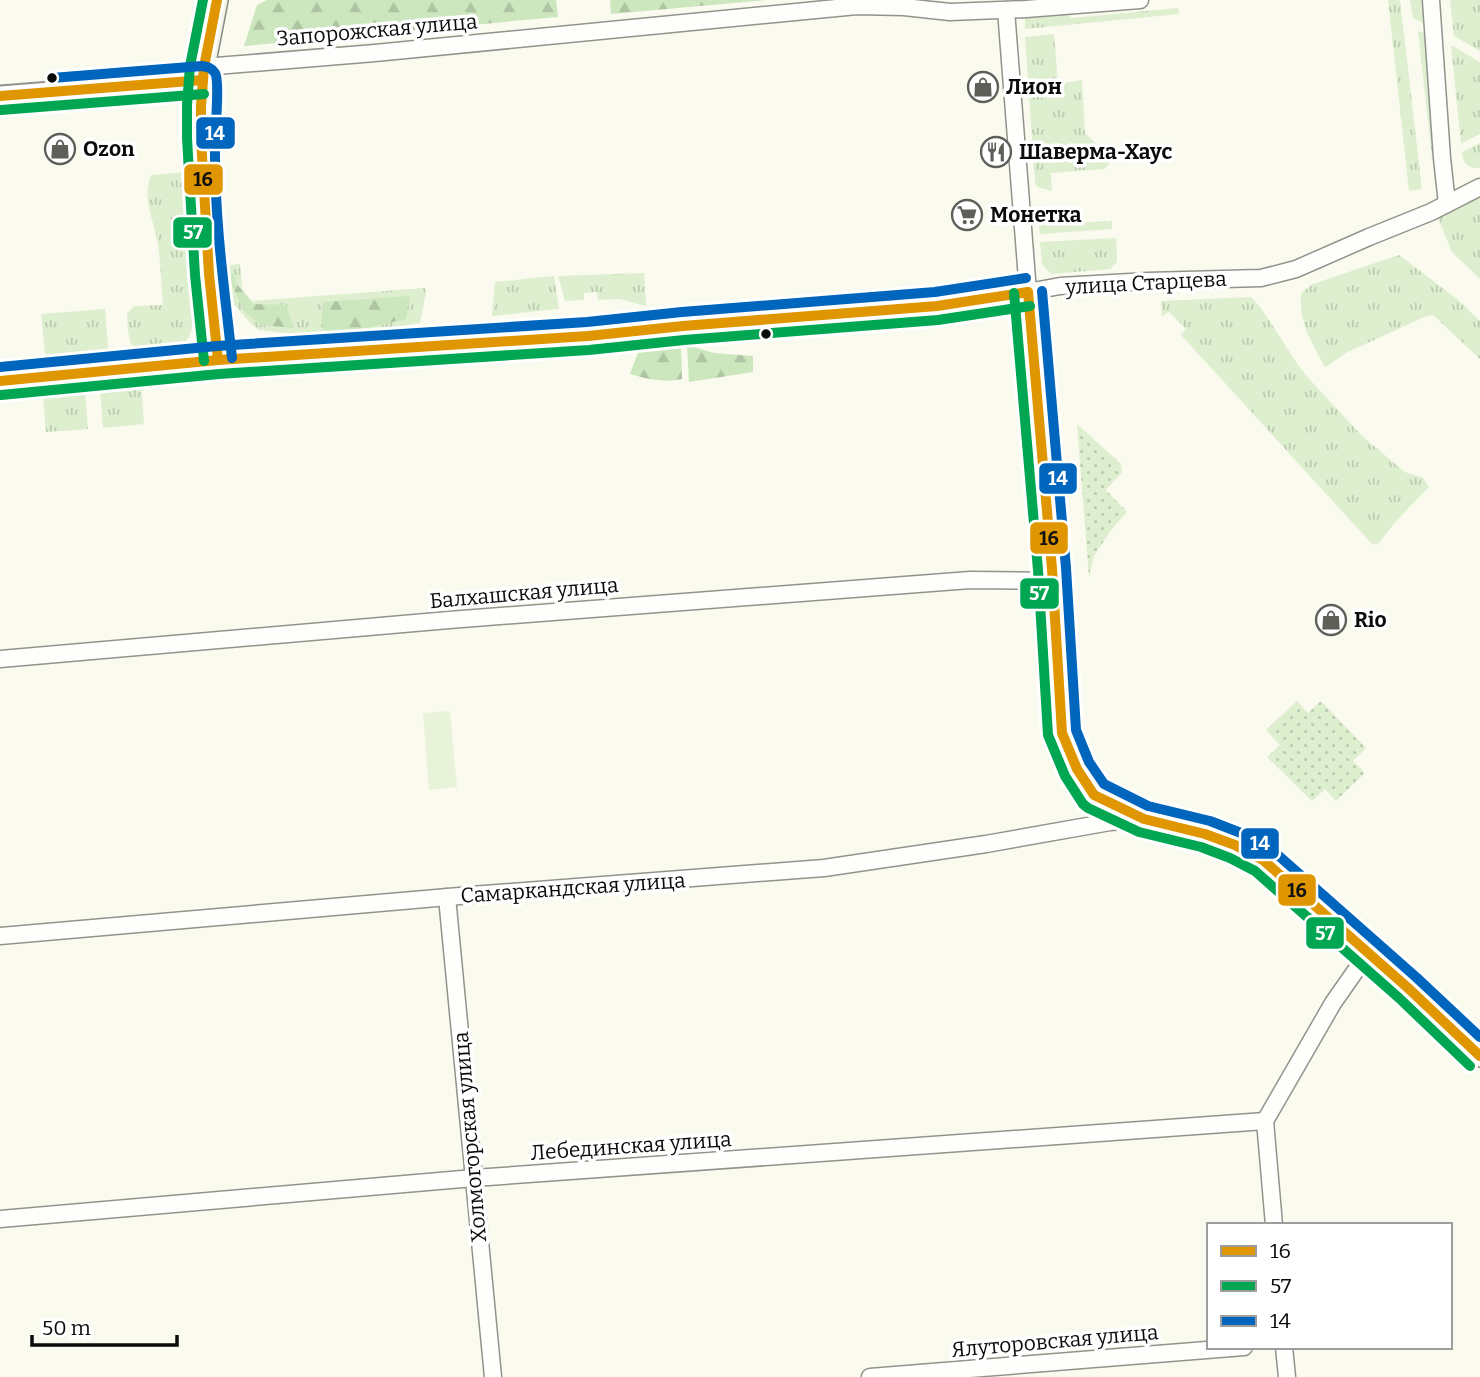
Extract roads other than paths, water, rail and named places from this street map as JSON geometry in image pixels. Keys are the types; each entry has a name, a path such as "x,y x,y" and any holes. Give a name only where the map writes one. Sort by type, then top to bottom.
{"main road":[{"path":"217,0 204,74 201,138 209,274 218,360"},
{"path":"1028,292 1053,581 1062,733 1077,769 1094,795 1144,820 1232,844 1263,860 1408,988 1480,1056"},
{"name":"улица Старцева","path":"218,360 588,336 937,306 1028,292"}],"street":[{"name":"Запорожская улица","path":"0,96 401,51 857,6 950,12 1006,10 1025,5 1140,0"},
{"path":"1431,0 1447,204"},
{"path":"1006,10 1028,292"},
{"name":"улица Старцева","path":"1028,292 1060,286 1135,281 1261,278 1296,269 1431,212 1480,187"},
{"name":"улица Старцева","path":"0,381 218,360"},
{"name":"Балхашская улица","path":"0,659 462,619 970,580 1053,581"},
{"name":"Самаркандская улица","path":"0,936 447,897 824,868 1110,822 1144,820"},
{"name":"Холмогорская улица","path":"447,897 493,1377"},
{"path":"1273,1223 1265,1121 1333,1003 1368,953"},
{"name":"Лебединская улица","path":"0,1219 474,1178 1265,1121"},
{"name":"Ялуторовская улица","path":"870,1377 1219,1349"},
{"path":"1284,1349 1287,1377"}],"place":[{"name":"Лион","path":"983,87"},
{"name":"Ozon","path":"60,149"},
{"name":"Шаверма-Хаус","path":"996,152"},
{"name":"Монетка","path":"967,215"},
{"name":"Rio","path":"1331,620"}]}
